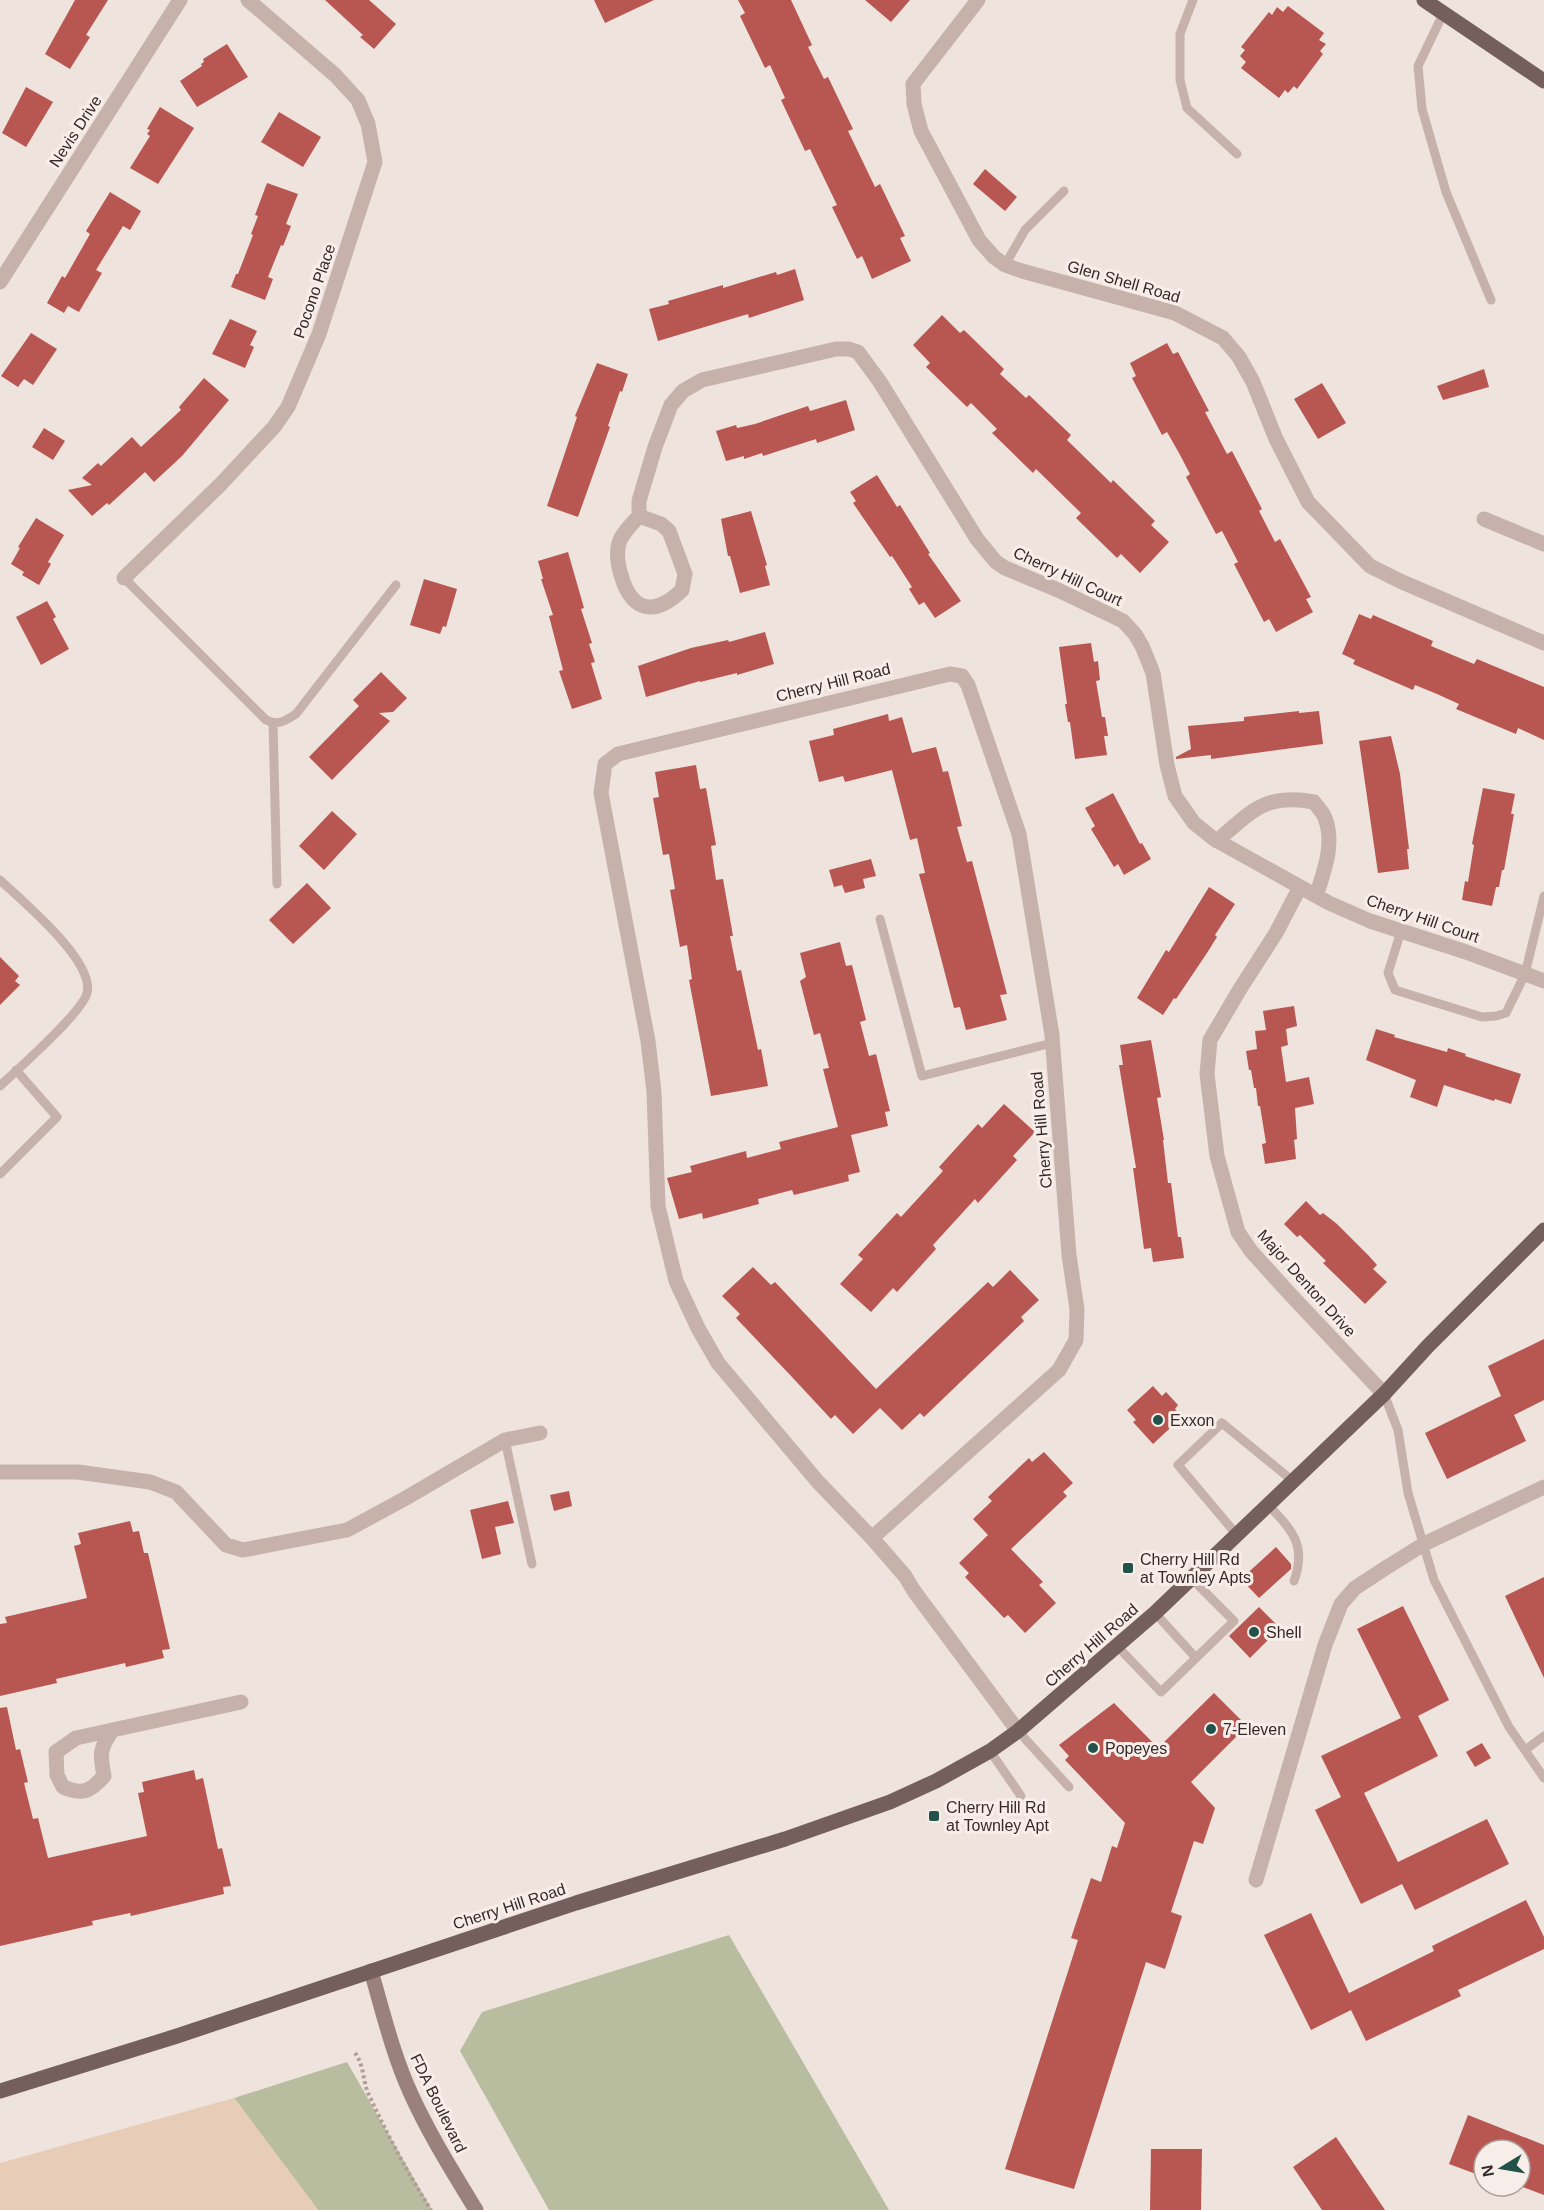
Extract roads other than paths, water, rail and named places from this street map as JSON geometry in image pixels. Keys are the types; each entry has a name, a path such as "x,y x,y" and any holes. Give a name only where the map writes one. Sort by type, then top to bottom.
{"main road":[{"path":"1425,0 1544,81"},
{"name":"Cherry Hill Road","path":"0,2091 177,2036 576,1903 785,1839 879,1806 936,1781 990,1751 1018,1731 1155,1613 1384,1394 1436,1338 1544,1230"}],"street":[{"name":"Nevis Drive","path":"0,282 180,0"},
{"name":"Pocono Place","path":"124,578 221,484 274,427 288,407 319,334 375,162 368,124 360,103 335,75 248,0"},
{"name":"Glen Shell Road","path":"978,0 913,84 914,104 921,131 979,240 994,257 1005,265 1175,313 1223,338 1239,357 1253,382 1276,439 1308,502 1370,566 1544,644"},
{"name":"Cherry Hill Court","path":"639,516 661,524 669,531 685,574 682,590 661,606 652,608 644,608 630,598 624,587 618,562 619,543 639,516 639,501 655,447 671,405 683,391 702,380 836,349 858,352 880,382 956,501 977,539 996,562 1123,621 1135,634 1153,673 1167,765 1175,796 1194,824 1217,841 1316,896 1370,921 1544,981"},
{"path":"1484,519 1544,544"},
{"name":"Cherry Hill Road","path":"872,1538 1059,1370 1076,1340 1077,1309 1069,1255 1052,1043 1018,834 968,685 962,676 950,674 688,735 618,754 605,764 601,793 648,1041 654,1092 658,1206 676,1281 718,1364 818,1482 905,1576 1018,1731"},
{"path":"1217,841 1256,807 1284,799 1314,802 1324,818 1329,845 1326,865 1316,896"},
{"name":"Major Denton Drive","path":"1300,887 1276,933 1210,1040 1207,1074 1216,1156 1238,1232 1258,1259 1384,1394"},
{"path":"0,1472 78,1472 150,1482 176,1492 226,1545 243,1550 347,1530 504,1440 540,1433"},
{"path":"1256,1881 1325,1645 1341,1604 1355,1588 1424,1544 1544,1487"},
{"path":"112,1731 102,1746 100,1759 104,1776 93,1789 75,1792 63,1788 57,1775 56,1752 76,1738 242,1702"},
{"name":"FDA Boulevard","path":"371,1971 396,2056 410,2093 476,2210"}],"lane":[{"path":"1193,0 1180,34 1180,80 1187,108 1237,154"},
{"path":"1443,14 1418,66 1422,109 1446,192 1491,300"},
{"path":"1005,265 1024,230 1064,191"},
{"path":"124,578 266,720 273,723 282,723 296,714 396,585"},
{"path":"273,723 278,884"},
{"path":"0,880 71,949 86,975 87,984 87,993 72,1016 0,1086"},
{"path":"1401,931 1388,973 1395,990 1482,1017 1496,1016 1506,1013 1525,974 1544,896"},
{"path":"880,920 922,1076 1052,1043"},
{"path":"0,1174 57,1117 16,1071"},
{"path":"1384,1394 1398,1430 1408,1493 1434,1580 1509,1727 1544,1778"},
{"path":"1237,1535 1178,1465 1222,1423 1293,1481"},
{"path":"504,1440 532,1564"},
{"path":"1268,1505 1289,1527 1299,1545 1300,1565 1294,1581"},
{"path":"1117,1646 1161,1692 1234,1621 1191,1578"},
{"path":"1155,1613 1196,1658"},
{"path":"1018,1731 1069,1787"},
{"path":"1525,1750 1544,1736"},
{"path":"990,1751 1021,1796"}],"place":[{"name":"Exxon","path":"1158,1420"},
{"name":"Cherry Hill Rd at Townley Apts","path":"1128,1568"},
{"name":"Shell","path":"1254,1632"},
{"name":"7-Eleven","path":"1211,1729"},
{"name":"Popeyes","path":"1093,1748"},
{"name":"Cherry Hill Rd at Townley Apt","path":"934,1816"}]}
